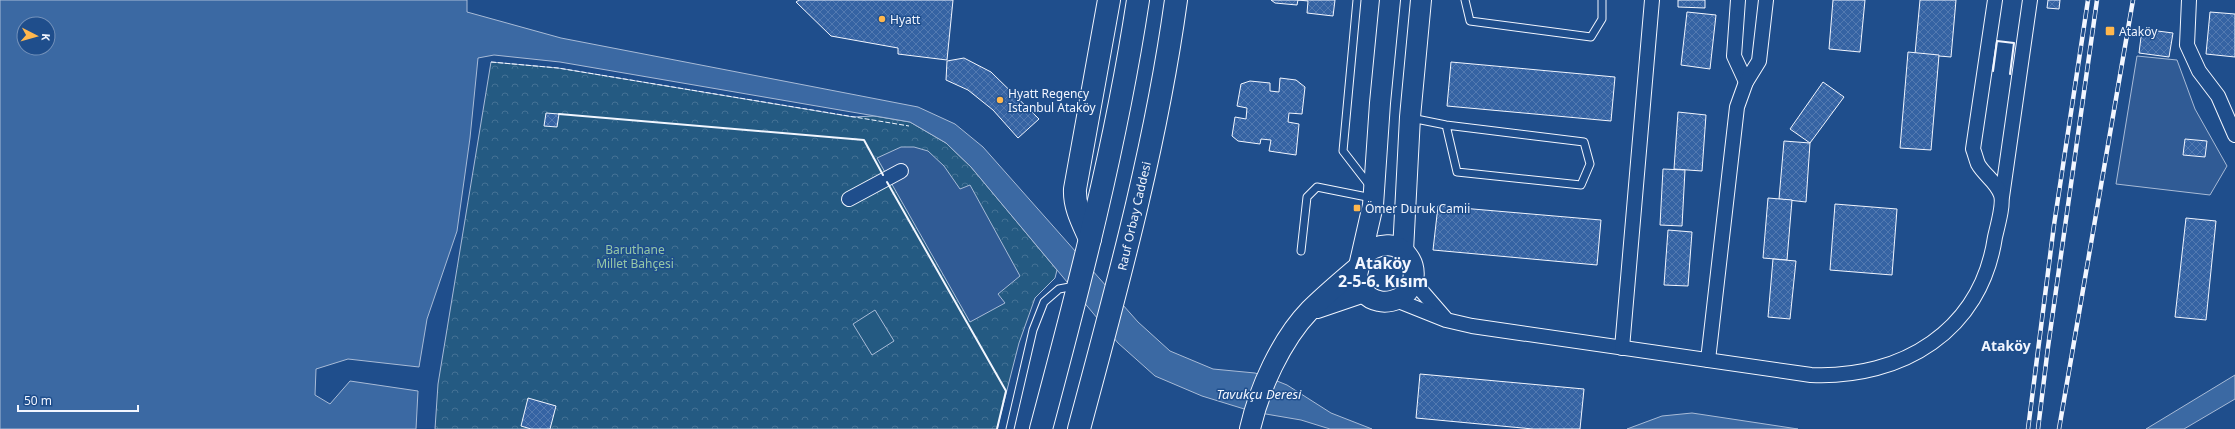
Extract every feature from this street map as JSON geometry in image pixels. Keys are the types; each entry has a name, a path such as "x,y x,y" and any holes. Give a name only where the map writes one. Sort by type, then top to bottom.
{"highway":[{"path":"1090,239 1078,212 1074,198 1107,0"},
{"path":"1041,429 1080,285 1128,62 1138,0"},
{"name":"Rauf Orbay Caddesi","path":"1079,429 1126,252 1164,74 1176,0"}],"street":[{"path":"1390,0 1380,103 1374,195 1357,275 1359,284 1364,292 1374,300 1381,302 1396,300 1446,320 1472,326 1811,375 1834,376 1861,373 1901,358 1932,344 1956,323 1968,309 1984,282 1994,244 2002,197 2030,0"},
{"path":"1404,251 1411,112 1421,0"},
{"path":"1622,348 1652,0"},
{"path":"1738,0 1734,56 1746,82"},
{"path":"1708,360 1737,107 1746,82 1759,61 1766,0"},
{"path":"1995,0 1973,150 1978,164 1996,185 2002,197"},
{"path":"2189,0 2187,44 2199,71 2218,96 2235,135"},
{"path":"2218,96 2235,107"},
{"path":"1380,103 1411,112"},
{"path":"849,199 901,171"},
{"path":"1243,429 1252,421 1267,377 1289,339 1309,311 1377,246 1385,244 1395,246 1404,251 1412,264 1413,281 1409,289 1396,300"},
{"path":"1413,281 1446,320"},
{"path":"1309,311 1364,292"}],"lane":[{"path":"1357,0 1343,151 1374,195"},
{"path":"1465,0 1470,21 1591,37 1602,19 1602,0"},
{"path":"1411,112 1446,126 1584,142 1590,164 1582,185 1457,172 1446,126"},
{"path":"1301,251 1307,197 1311,191 1317,187 1374,195"},
{"path":"1010,429 1033,330 1044,302 1059,289 1080,285"}],"green space":[{"name":"Baruthane Millet Bahçesi","path":"491,62 558,68 853,117 874,116 910,122 946,143 971,167 1057,270 1055,278 1035,298 1019,343 997,429 435,429 438,384"},
{"path":"875,310 894,341 872,355 853,324"}],"shaded area":[{"path":"2137,56 2177,60 2195,109 2227,166 2210,195 2116,184"},
{"path":"901,147 914,147 928,151 944,166 960,189 970,185 1020,276 998,294 1005,303 970,322 877,158"}],"water":[{"name":"Tavukçu Deresi","path":"0,0 467,0 467,12 561,38 918,107 955,124 983,147 1138,322 1170,351 1213,369 1255,373 1267,377 1287,385 1331,413 1372,429 1330,429 1301,420 1254,412 1202,396 1155,376 1118,343 971,167 946,143 910,122 560,62 494,55 478,58 470,138 457,231 427,319 419,367 348,359 316,369 315,395 330,404 350,381 418,391 416,429 0,429"},
{"path":"2235,375 2235,399 2184,429 2146,429"},
{"path":"1692,413 1798,429 1627,429 1662,416"}],"building":[{"name":"Hyatt","path":"799,0 953,0 947,60 898,54 898,48 831,36 796,2"},
{"path":"1271,0 1298,0 1297,5 1275,3"},
{"path":"1298,0 1335,0 1333,16 1307,13 1308,1"},
{"path":"1678,0 1705,0 1705,8 1678,7"},
{"path":"1833,0 1865,0 1860,52 1829,49"},
{"path":"1920,0 1956,0 1951,57 1915,54"},
{"path":"2048,0 2060,0 2059,9 2047,8"},
{"path":"1687,12 1716,15 1710,69 1681,65"},
{"path":"2210,12 2235,14 2235,57 2206,54"},
{"path":"2142,29 2173,33 2169,57 2139,53"},
{"path":"1908,52 1939,55 1931,150 1900,148"},
{"name":"Hyatt Regency Istanbul Ataköy","path":"964,58 991,72 1039,119 1018,138 993,110 968,90 946,80 947,61"},
{"path":"1451,62 1615,77 1611,121 1447,106"},
{"path":"1280,78 1296,80 1305,87 1302,114 1289,113 1288,122 1299,124 1296,155 1269,151 1271,140 1261,139 1260,144 1238,141 1232,136 1235,117 1246,119 1247,108 1237,106 1241,84 1250,81 1270,83 1270,91 1279,92"},
{"path":"1823,82 1844,97 1810,143 1790,129"},
{"path":"1678,112 1706,115 1702,171 1674,169"},
{"path":"546,113 559,114 557,127 544,126"},
{"path":"2185,139 2207,141 2205,157 2183,155"},
{"path":"1784,141 1810,143 1806,202 1779,199"},
{"path":"1663,169 1685,170 1682,226 1660,225"},
{"path":"1768,198 1792,200 1787,260 1763,258"},
{"path":"1835,204 1897,209 1892,275 1830,270"},
{"path":"1438,206 1601,220 1597,265 1433,250"},
{"path":"2186,218 2216,221 2206,320 2175,317"},
{"path":"1668,230 1692,232 1688,286 1664,285"},
{"path":"1773,259 1796,261 1790,319 1768,317"},
{"path":"1420,374 1584,389 1580,429 1533,429 1416,418"},
{"path":"528,398 556,406 550,429 531,429 521,426"}],"railway":[{"path":"2028,429 2054,225 2088,0"},
{"path":"2038,429 2048,347 2097,0"},
{"path":"2059,429 2133,0"}],"fence":[{"path":"491,62 558,68 909,126"}],"wall":[{"path":"1993,71 1997,41 2014,43 2010,74"},
{"path":"559,114 864,140 883,175"},
{"path":"887,182 1006,391 997,429"}],"place":[{"name":"Hyatt","path":"882,19"},
{"name":"Ataköy","path":"2110,31"},
{"name":"Hyatt Regency Istanbul Ataköy","path":"1000,100"},
{"name":"Ömer Duruk Camii","path":"1357,208"}],"district":[{"name":"Ataköy 2-5-6. Kısım","path":"1383,272"},
{"name":"Ataköy","path":"2006,345"}]}
